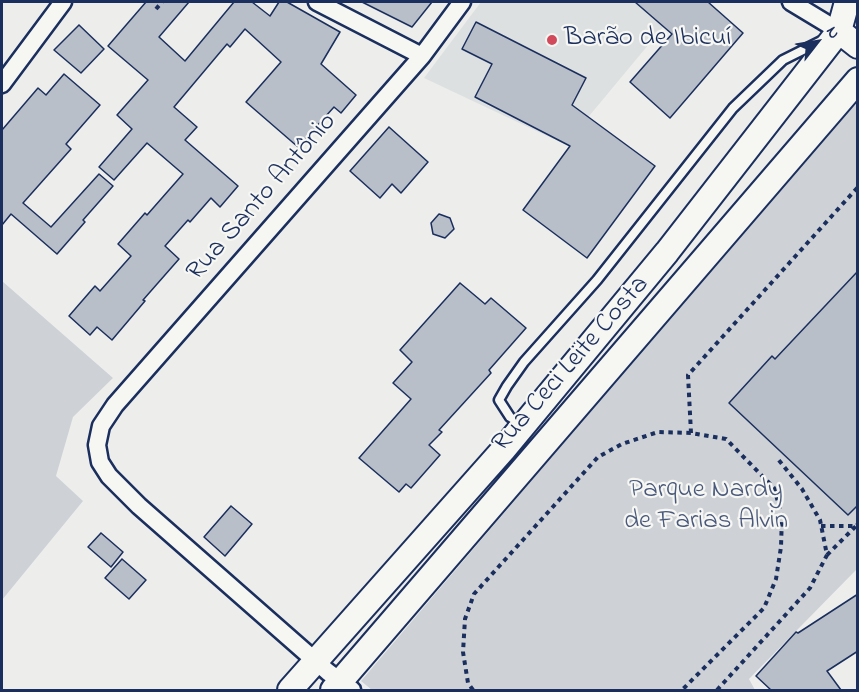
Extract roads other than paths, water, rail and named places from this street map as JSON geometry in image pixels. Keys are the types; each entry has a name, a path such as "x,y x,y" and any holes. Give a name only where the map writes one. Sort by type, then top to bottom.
{"street":[{"path":"2,84 63,2"},
{"path":"317,2 422,56"},
{"name":"Rua Santo Antônio","path":"316,660 139,506 109,476 100,462 97,445 101,426 116,405 422,56 462,2"},
{"path":"791,2 839,31 858,46"},
{"name":"Rua Ceci Leite Costa","path":"290,690 469,489 667,252 839,31 847,2"},
{"name":"Rua Ceci Leite Costa","path":"342,687 545,444 858,80"},
{"path":"523,426 545,444"},
{"path":"316,660 342,687"}],"lane":[{"name":"Rua Ceci Leite Costa","path":"523,426 510,417 499,400 524,362 597,280 733,108 783,60 839,31"}],"place":[{"name":"Barão de Ibicuí","path":"552,40"}],"park label":[{"name":"Parque Nardy de Farias Alvin","path":"706,508"}]}
